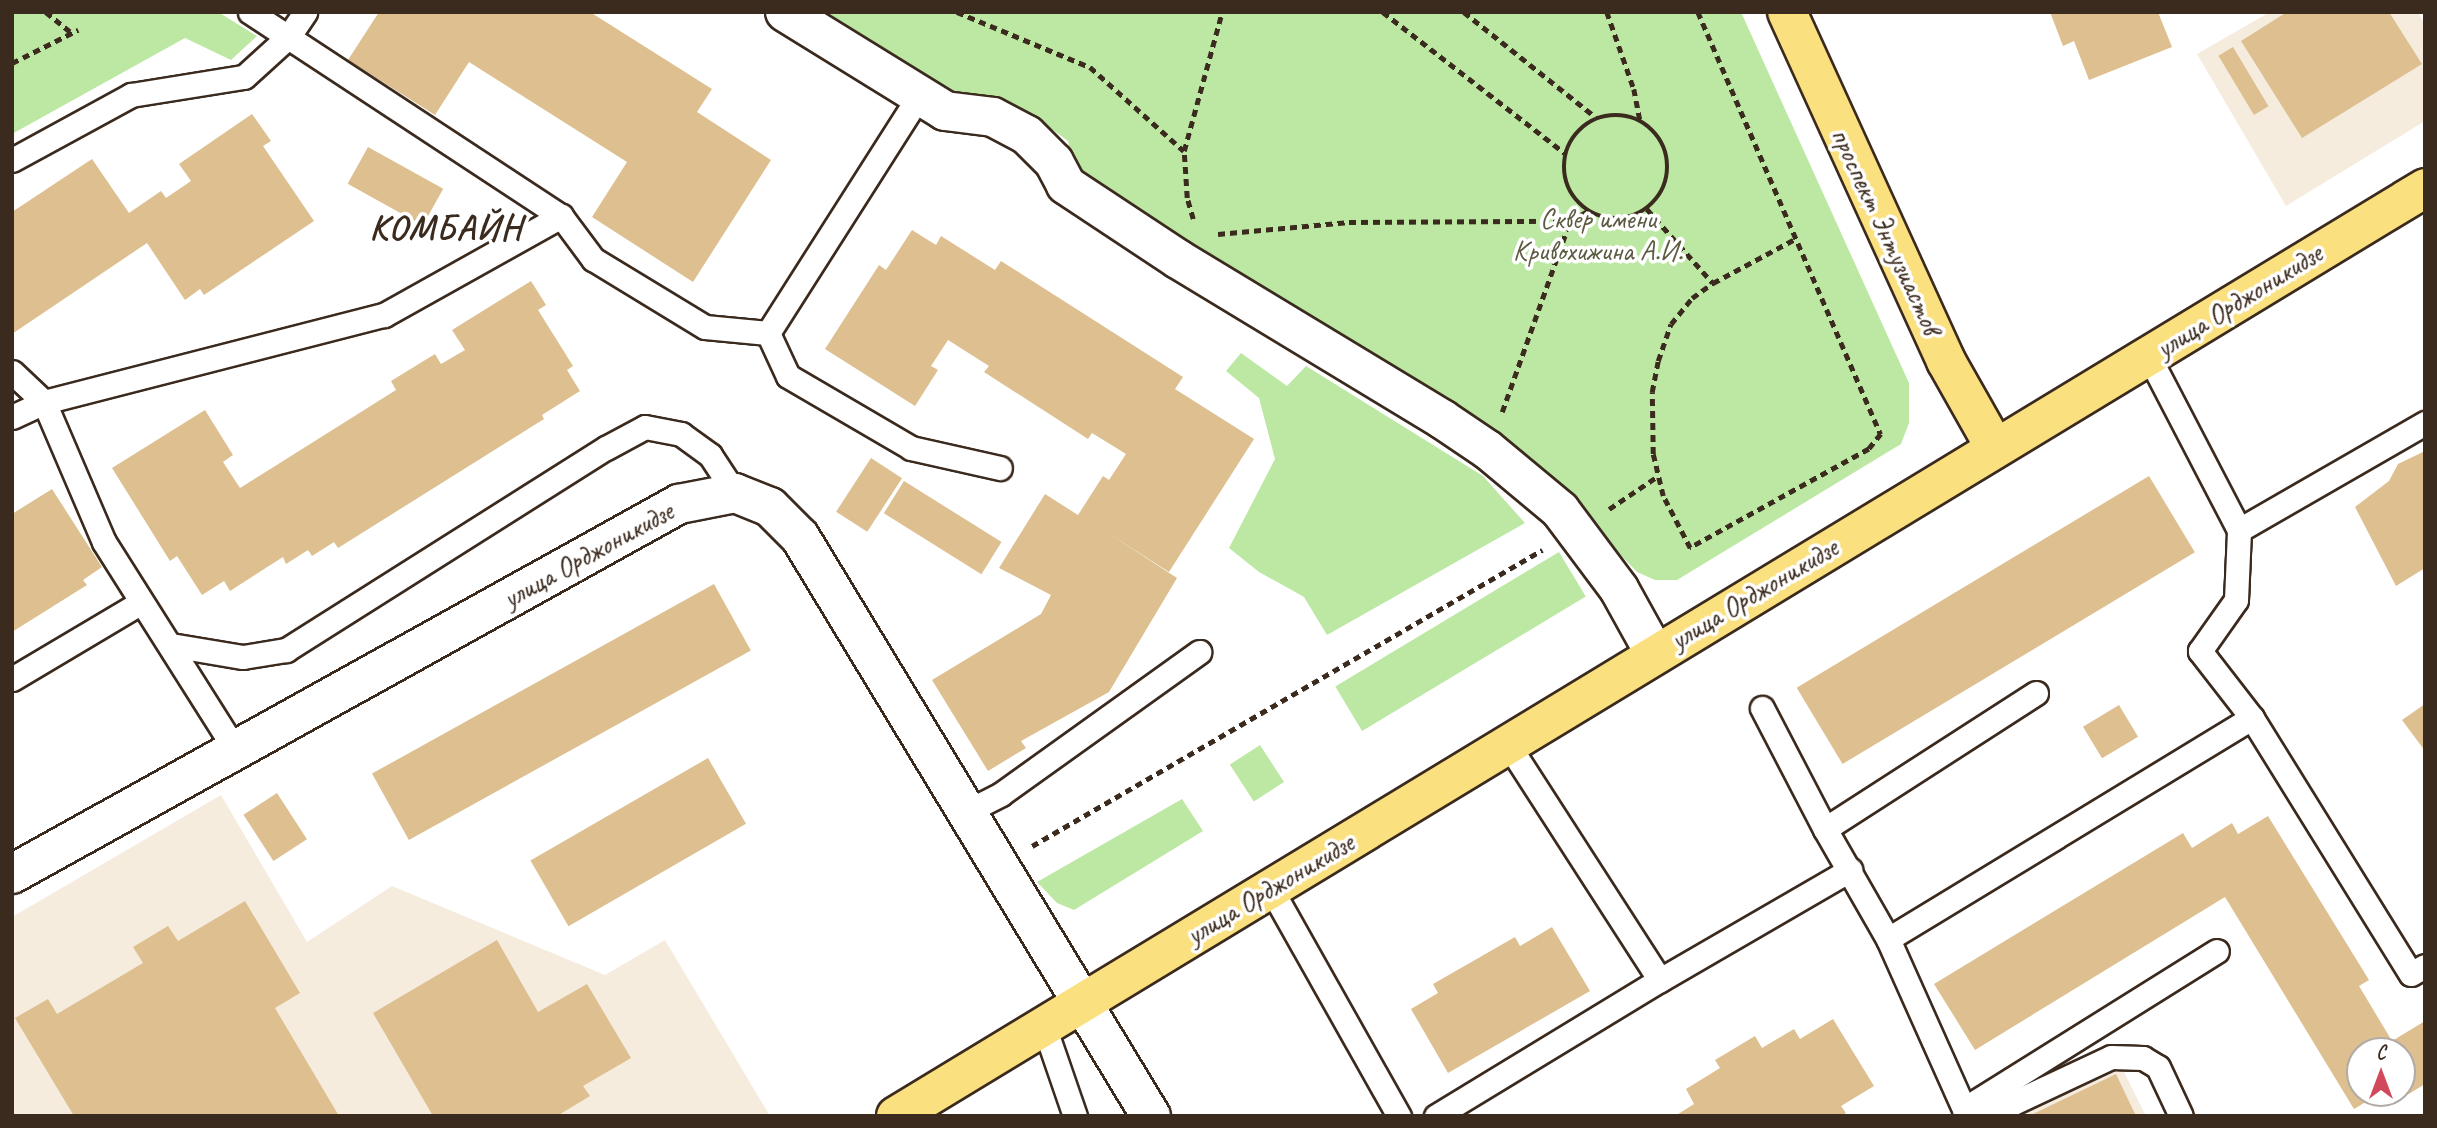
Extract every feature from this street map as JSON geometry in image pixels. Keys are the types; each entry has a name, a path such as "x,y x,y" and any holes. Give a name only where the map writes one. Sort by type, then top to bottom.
{"main road":[{"name":"проспект Энтузиастов","path":"1787,12 1946,361 1994,446"},
{"name":"улица Орджоникидзе","path":"896,1116 1083,1000 1509,746 1994,446 2149,357 2425,188"}],"street":[{"path":"785,12 945,111 993,117 1027,135 1054,162 1066,185 1188,248 1488,450 1560,510 1619,589 1656,654"},
{"path":"735,493 770,507 800,537 1001,864 1151,1116"},
{"name":"улица Орджоникидзе","path":"12,874 678,504 735,493"}],"lane":[{"path":"250,12 561,216 593,259 705,327 768,333"},
{"path":"12,160 131,95 244,77 289,36 305,12"},
{"path":"768,333 919,96"},
{"path":"12,417 44,402 384,314 561,216"},
{"path":"768,333 788,376 911,449 1000,468"},
{"path":"2149,357 2239,530 2236,600 2200,651 2252,718 2411,974 2425,966"},
{"path":"12,372 44,402 104,542 140,603 171,645 235,749"},
{"path":"2239,530 2425,423"},
{"path":"171,645 243,657 286,650 606,448 645,427 681,434 709,455 735,493"},
{"path":"12,679 140,603"},
{"path":"968,811 1001,794 1199,652"},
{"path":"1825,829 2036,693"},
{"path":"1762,708 1825,829 1888,939 1957,1112"},
{"path":"1888,939 2252,718"},
{"path":"1509,746 1660,979"},
{"path":"1436,1116 1660,979 1850,870"},
{"path":"1271,889 1399,1116"},
{"path":"1957,1112 2217,951"},
{"path":"1044,1026 1075,1116"},
{"path":"1957,1112 2013,1103 2111,1057 2143,1058 2158,1067 2181,1116"}],"path":[{"path":"46,12 72,33"},
{"path":"957,12 1090,67 1184,151"},
{"path":"1222,12 1184,151 1188,248 1349,222 1570,221 1588,211"},
{"path":"1384,12 1565,153"},
{"path":"1464,12 1597,118"},
{"path":"1607,12 1634,89 1640,120"},
{"path":"1698,12 1881,434 1869,449 1690,548 1663,496 1658,476 1651,423 1658,361 1671,324 1692,298 1713,283 1795,239"},
{"path":"12,63 78,30"},
{"path":"1611,115 1640,120 1658,137 1668,162 1667,180 1659,196 1647,209 1618,219 1588,211 1576,200 1568,187 1564,171 1565,153 1582,127 1597,118 1611,115"},
{"path":"1647,209 1713,283"},
{"path":"1488,450 1570,221"},
{"path":"1001,864 1575,531 1658,476"}],"shaded area":[{"path":"2270,12 2418,12 2425,25 2425,121 2286,206 2197,54"},
{"path":"221,795 307,942 392,886 605,975 665,940 770,1116 12,1116 12,917"},
{"path":"2120,1064 2146,1116 2012,1116"}],"green space":[{"path":"12,12 218,12 257,36 231,60 185,38 12,134"},
{"name":"Сквер имени Кривохижина А.И.","path":"826,12 1741,12 1909,383 1909,423 1901,444 1677,580 1655,580 1637,572 1519,449 1453,404 1075,175 1068,141 1035,117 995,97 965,98"},
{"path":"1241,353 1287,386 1306,366 1483,476 1525,523 1327,635 1304,597 1259,572 1229,548 1275,459 1259,398 1226,371"},
{"path":"1559,552 1586,597 1362,731 1335,686"},
{"path":"1260,745 1284,782 1254,802 1230,765"},
{"path":"1182,799 1203,831 1074,910 1057,903 1037,882"}],"building":[{"path":"379,12 590,12 712,89 697,112 771,160 693,282 592,217 627,162 469,62 435,115 348,60"},
{"path":"2050,12 2158,12 2172,47 2089,80 2074,41 2063,46"},
{"path":"2287,12 2389,12 2422,64 2302,138 2241,41"},
{"path":"2233,47 2269,106 2254,115 2218,56"},
{"path":"252,114 271,141 263,146 314,221 204,295 200,289 185,300 147,243 12,334 12,212 92,159 129,213 161,191 166,198 191,181 179,164"},
{"path":"368,147 443,189 423,225 348,184"},
{"path":"912,230 936,245 941,236 995,270 1001,261 1183,377 1175,389 1254,439 1169,572 1105,531 1177,578 1109,692 1021,741 1026,748 988,771 932,680 1041,614 1051,595 999,568 1045,494 1078,515 1103,476 1109,480 1126,454 1092,433 1088,439 984,372 989,366 948,340 931,366 938,370 915,406 825,349 879,265 886,270"},
{"path":"531,281 546,305 538,310 573,366 567,370 580,391 542,415 544,419 338,548 334,542 312,556 308,550 286,564 283,557 230,591 224,581 202,595 177,556 170,561 112,468 205,410 233,455 223,462 240,488 396,390 391,381 435,354 441,364 465,350 452,330"},
{"path":"2425,451 2425,568 2396,586 2355,507 2389,481 2398,464"},
{"path":"871,458 902,478 867,532 836,512"},
{"path":"2149,476 2195,552 1843,764 1797,688"},
{"path":"904,481 1002,542 981,574 884,513"},
{"path":"52,489 102,567 83,580 87,585 12,632 12,514"},
{"path":"714,584 751,650 409,840 372,774"},
{"path":"2425,704 2425,751 2402,720"},
{"path":"2119,705 2138,737 2102,758 2083,727"},
{"path":"708,758 746,824 568,926 530,861"},
{"path":"277,793 307,839 273,861 243,815"},
{"path":"2268,816 2369,980 2359,986 2390,1037 2346,1037 2346,1096 2225,897 1975,1050 1934,984 2183,833 2192,848 2232,823 2238,834"},
{"path":"245,901 300,993 275,1008 339,1116 74,1116 15,1018 48,999 57,1014 143,963 133,947 168,926 178,941"},
{"path":"1552,927 1590,991 1448,1073 1411,1009 1438,993 1433,984 1515,937 1520,946"},
{"path":"497,940 538,1012 587,984 631,1058 583,1086 590,1096 557,1116 433,1116 373,1013"},
{"path":"1833,1019 1874,1086 1841,1106 1846,1113 1841,1116 1675,1116 1694,1104 1686,1089 1720,1068 1715,1060 1755,1036 1762,1048 1794,1029 1800,1039"},
{"path":"2425,1021 2425,1084 2416,1090 2416,1037 2399,1037"},
{"path":"2116,1074 2136,1116 2029,1116"}],"district":[{"name":"КОМБАЙН","path":"446,228"}]}
